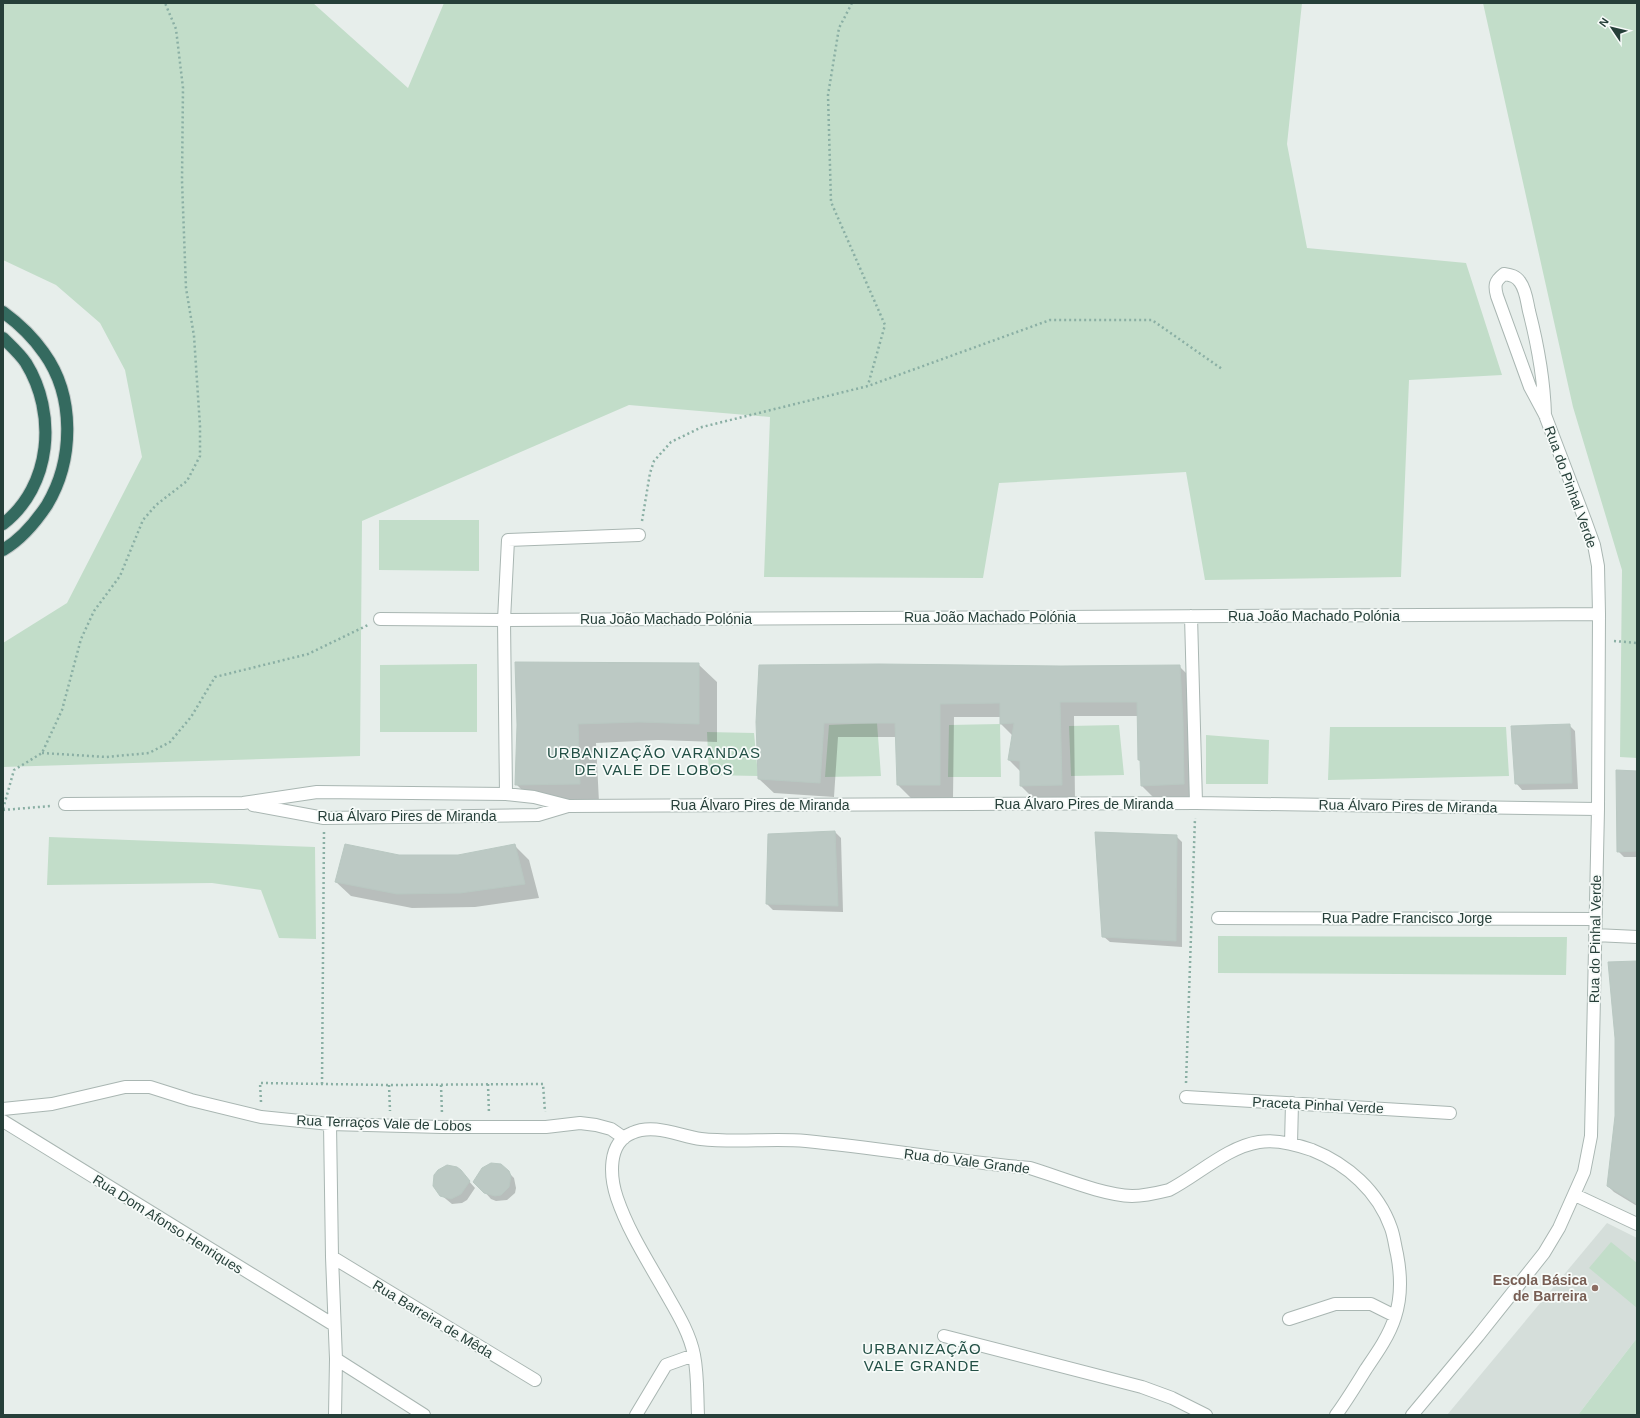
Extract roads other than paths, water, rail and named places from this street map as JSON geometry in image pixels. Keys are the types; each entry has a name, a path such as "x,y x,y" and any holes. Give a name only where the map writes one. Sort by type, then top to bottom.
{"highway":[{"path":"3,312 35,341 45,354 60,386 65,403 67,433 64,462 53,495 23,535 3,550"},
{"path":"3,338 25,362 35,380 44,413 46,428 44,453 36,481 19,508 3,524"}],"street":[{"name":"Rua do Pinhal Verde","path":"1412,1415 1478,1336 1544,1253 1559,1228 1584,1172 1591,1136 1598,809 1598,566 1594,545 1544,415 1530,387 1497,296 1495,287 1496,280 1504,274 1514,276 1520,282 1524,291 1538,344 1544,387 1544,415"},
{"path":"506,794 504,620 508,540 639,535"},
{"name":"Rua João Machado Polónia","path":"380,619 504,620 1599,614"},
{"path":"1191,616 1196,803"},
{"name":"Rua Álvaro Pires de Miranda","path":"65,804 243,803 317,792 506,794 534,797 569,806 1196,803 1598,809"},
{"name":"Rua Álvaro Pires de Miranda","path":"243,803 324,818 538,815 569,806"},
{"name":"Rua Padre Francisco Jorge","path":"1218,918 1596,919"},
{"path":"1595,934 1637,937"},
{"name":"Rua Terraços Vale de Lobos","path":"3,1109 52,1104 125,1087 150,1088 191,1100 261,1116 330,1124 442,1127 546,1127 580,1124 596,1125 611,1129 624,1138"},
{"name":"Praceta Pinhal Verde","path":"1186,1097 1450,1113"},
{"path":"1290,1144 1292,1104"},
{"name":"Rua Dom Afonso Henriques","path":"3,1121 334,1325"},
{"path":"330,1124 332,1257 336,1359 335,1415"},
{"name":"Rua do Vale Grande","path":"624,1138 632,1133 654,1130 701,1139 805,1141 1030,1168 1114,1194 1134,1196 1169,1190 1238,1148 1271,1140 1302,1147 1334,1160 1360,1180 1373,1194 1391,1228 1398,1262 1401,1289 1395,1316 1387,1337 1338,1415"},
{"path":"624,1138 617,1147 613,1159 612,1174 617,1198 627,1225 684,1326 694,1355 697,1381 698,1415"},
{"path":"1574,1195 1637,1224"},
{"name":"Rua Barreira de Mêda","path":"332,1257 535,1380"},
{"path":"1289,1319 1335,1304 1370,1304 1395,1316"},
{"path":"944,1336 1142,1387 1172,1398 1206,1415"},
{"path":"636,1415 666,1365 694,1355"},
{"path":"336,1359 424,1415"}],"place":[{"name":"Escola Básica de Barreira","path":"1595,1288"}],"district":[{"name":"URBANIZAÇÃO VARANDAS DE VALE DE LOBOS","path":"654,760"},
{"name":"URBANIZAÇÃO VALE GRANDE","path":"922,1356"}]}
